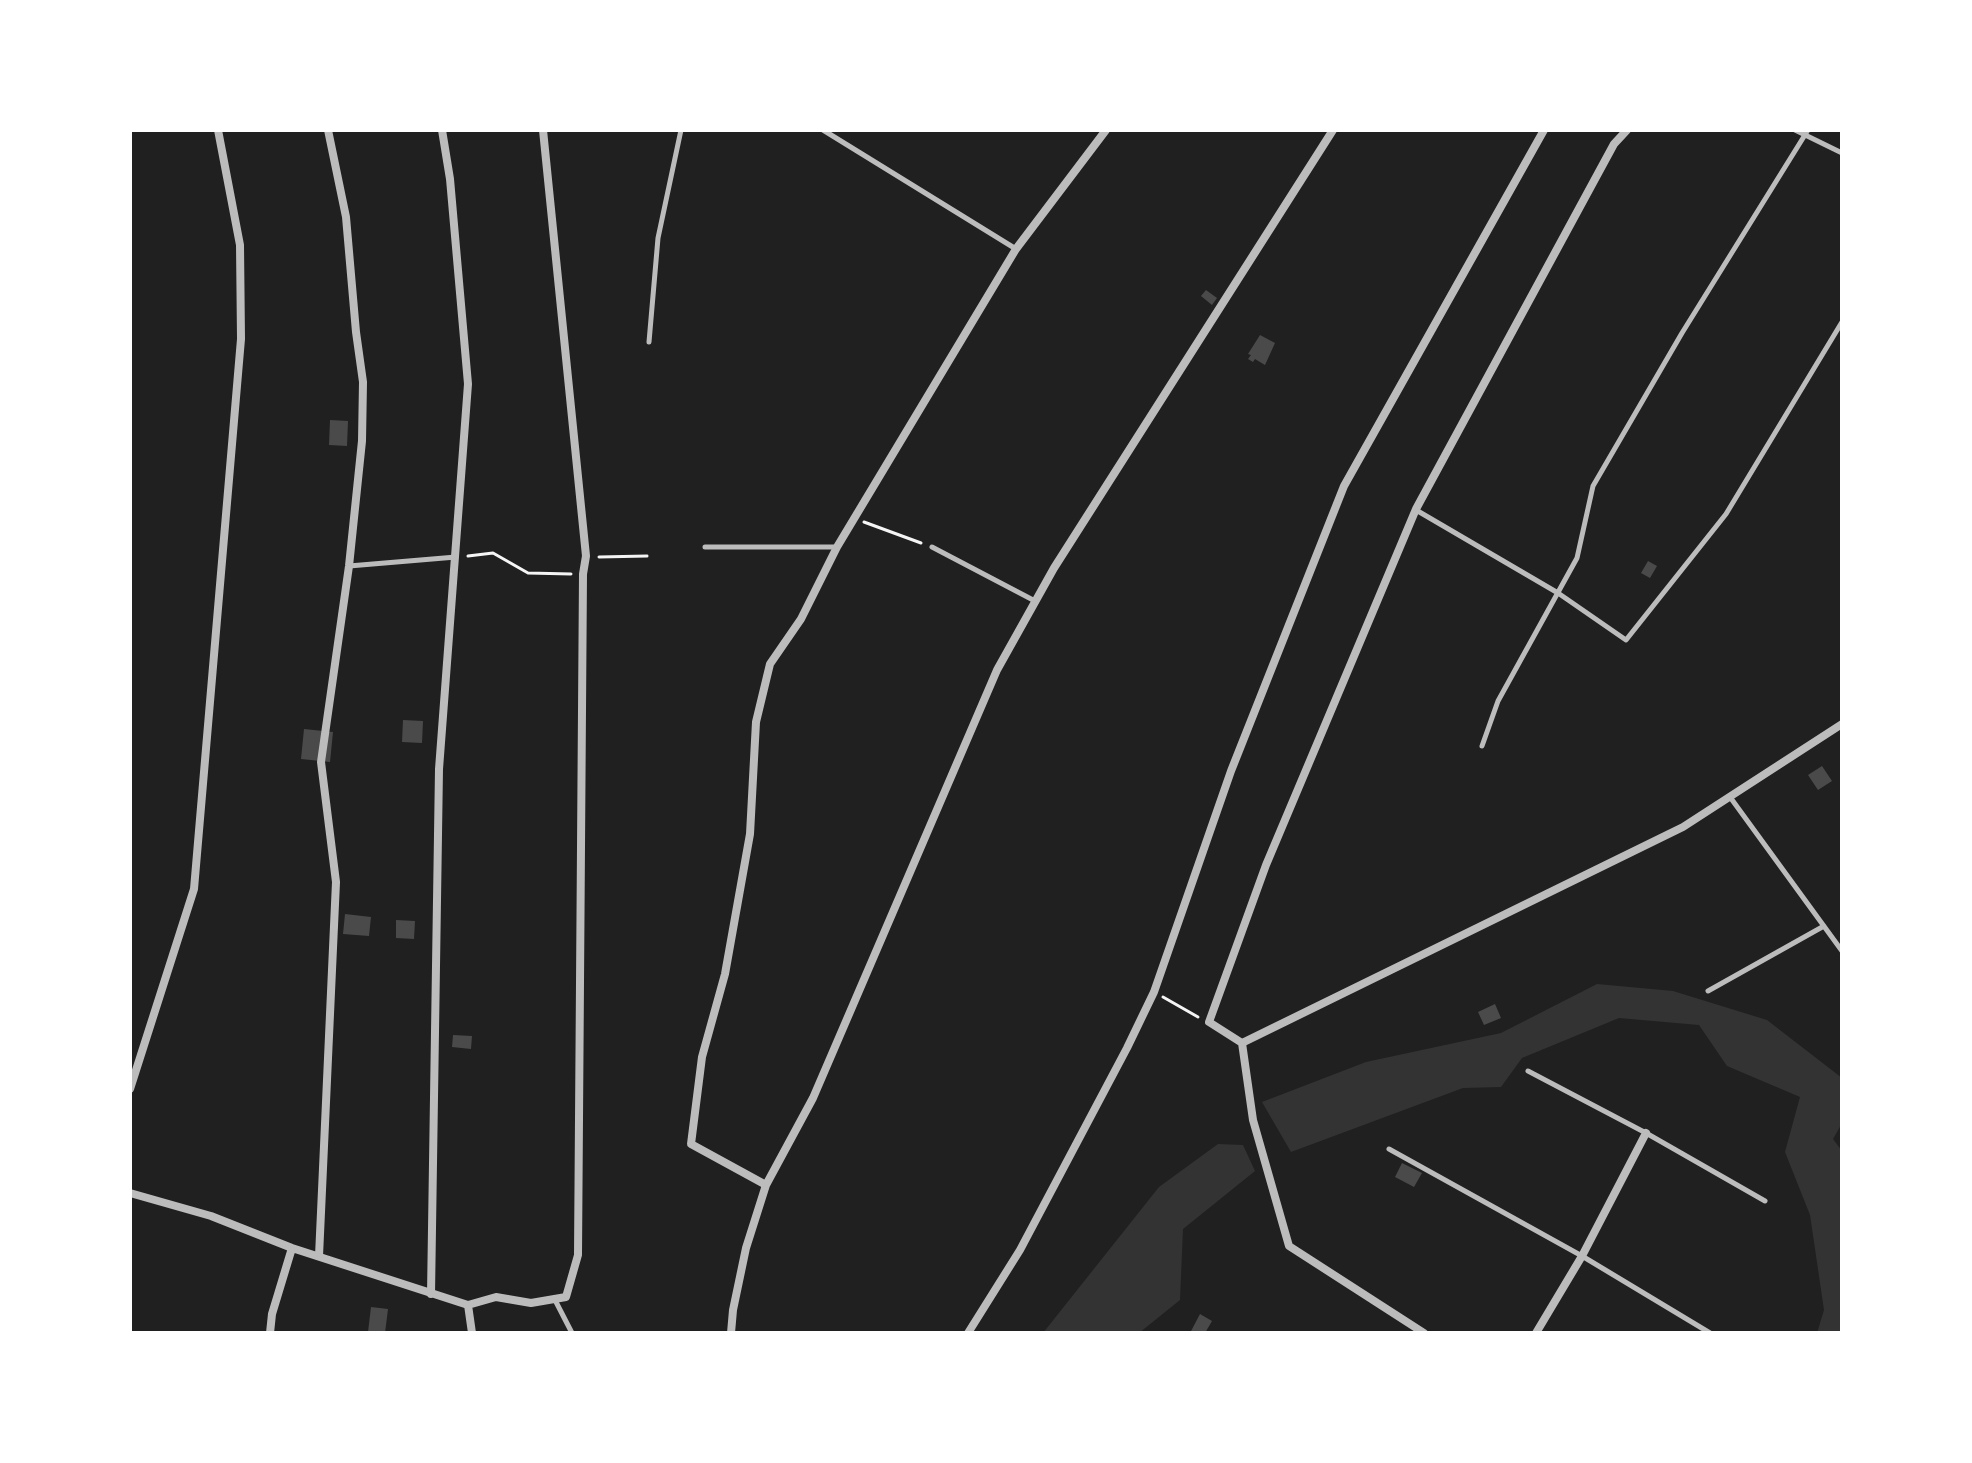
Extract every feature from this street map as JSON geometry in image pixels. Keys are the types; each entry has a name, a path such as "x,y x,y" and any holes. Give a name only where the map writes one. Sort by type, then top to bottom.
{"street":[{"path":"130,1089 194,889 241,339 240,245 218,130"},
{"path":"319,1256 336,882 321,762 349,566 362,441 363,382 346,217 328,130"},
{"path":"431,1294 439,769 468,384 450,179 442,130"},
{"path":"130,1193 211,1216 292,1248 468,1305 496,1297 531,1303 566,1297 578,1255 583,574 586,556 543,130"},
{"path":"766,1185 691,1144 702,1057 725,974 750,834 756,722 770,664 801,619 837,547 1016,249 1106,130"},
{"path":"731,1333 746,1248 766,1185 832,1057 997,670 1035,601 1333,130"},
{"path":"968,1333 1020,1250 1154,992 1231,771 1344,486 1544,130"},
{"path":"1424,1333 1289,1246 1253,1120 1242,1043 1209,1022 1266,865 1416,509 1614,144 1627,130"},
{"path":"1242,1043 1683,827 1842,724"},
{"path":"1536,1333 1582,1256 1646,1133"},
{"path":"270,1333 272,1314 292,1248"},
{"path":"468,1305 472,1333"}],"lane":[{"path":"649,342 658,238 681,130"},
{"path":"823,130 1016,249"},
{"path":"1795,130 1806,132 1842,153"},
{"path":"1482,746 1498,701 1577,558 1593,486 1682,333 1806,132"},
{"path":"1416,509 1558,593 1626,640 1726,514 1842,322"},
{"path":"705,547 837,547"},
{"path":"932,547 1035,601"},
{"path":"349,566 456,557"},
{"path":"1730,797 1842,951"},
{"path":"1708,991 1824,926"},
{"path":"1528,1071 1765,1201"},
{"path":"1389,1149 1582,1256 1710,1333"},
{"path":"554,1299 572,1333"}],"path":[{"path":"854,518 932,547"},
{"path":"456,557 493,553 528,573 583,574"},
{"path":"607,557 647,556"},
{"path":"1154,992 1209,1022"}],"shaded area":[{"path":"130,130 1842,130 1842,1333 130,1333"},
{"path":"1597,984 1673,991 1767,1020 1842,1078 1842,1123 1833,1139 1842,1151 1842,1333 1817,1333 1824,1310 1810,1215 1785,1152 1800,1097 1727,1066 1699,1025 1619,1018 1522,1058 1501,1087 1463,1088 1291,1152 1262,1102 1366,1062 1501,1033"},
{"path":"1218,1144 1243,1145 1255,1171 1183,1229 1180,1300 1139,1333 1043,1333 1159,1187"}],"building":[{"path":"1206,290 1217,298 1212,305 1201,296"},
{"path":"1260,335 1275,343 1265,365 1248,359"},
{"path":"330,420 348,421 347,446 329,445"},
{"path":"1648,561 1657,566 1650,578 1641,573"},
{"path":"403,720 423,721 422,743 402,742"},
{"path":"304,729 333,732 330,762 301,759"},
{"path":"1822,766 1832,781 1818,790 1808,775"},
{"path":"345,914 371,917 369,936 343,934"},
{"path":"396,920 415,921 414,939 396,938"},
{"path":"1495,1004 1501,1018 1484,1025 1478,1012"},
{"path":"453,1035 472,1036 471,1049 452,1047"},
{"path":"1402,1163 1422,1173 1414,1187 1395,1177"},
{"path":"371,1307 388,1309 385,1333 368,1332"},
{"path":"1200,1314 1212,1321 1205,1333 1190,1333"}]}
